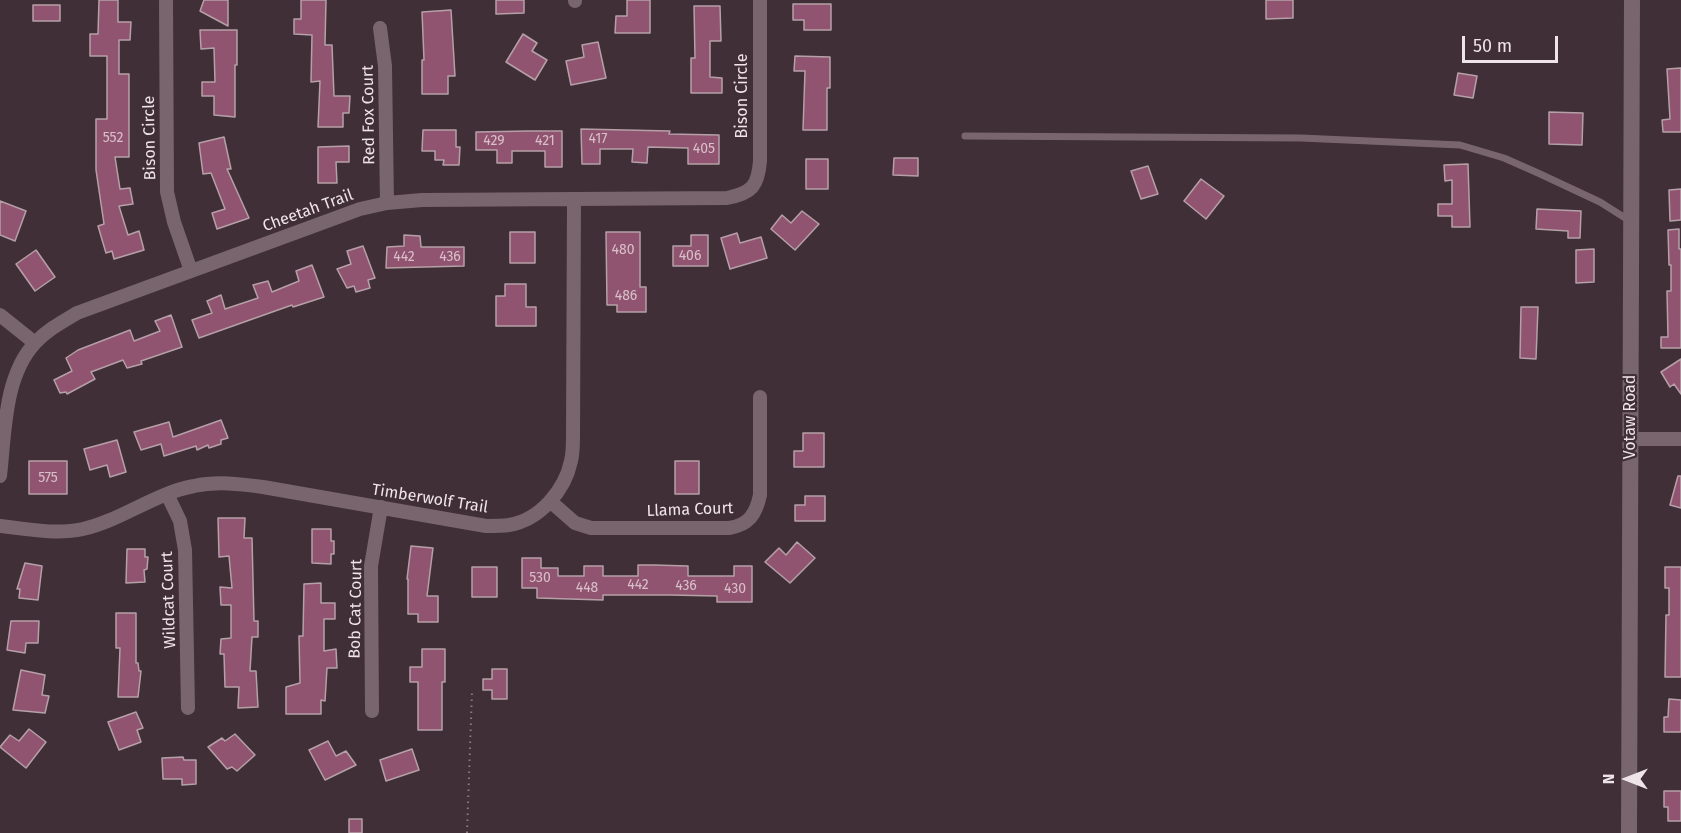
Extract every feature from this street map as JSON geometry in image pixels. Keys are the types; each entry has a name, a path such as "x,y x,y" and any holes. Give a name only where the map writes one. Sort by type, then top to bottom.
{"street":[{"name":"Bison Circle","path":"166,0 167,192 174,222 191,271"},
{"name":"Bison Circle","path":"751,190 756,183 760,161 760,0"},
{"name":"Votaw Road","path":"1629,833 1632,0"},
{"name":"Red Fox Court","path":"380,28 385,66 387,203"},
{"name":"Cheetah Trail","path":"0,476 10,393 21,362 35,343 77,313 360,209 387,203 422,200 728,198 751,190"},
{"name":"Timberwolf Trail","path":"0,526 39,531 80,530 109,521 166,494 194,486 231,483 486,526 511,525 532,517 550,501 564,483 571,461 574,200"},
{"path":"0,315 35,343"},
{"name":"Llama Court","path":"550,501 574,523 591,528 729,528 741,526 757,509 760,495 760,397"},
{"path":"1631,440 1681,439"},
{"name":"Wildcat Court","path":"166,494 180,521 185,550 188,708"},
{"name":"Bob Cat Court","path":"372,711 371,566 381,507"}],"lane":[{"path":"965,136 1301,138 1460,145 1504,158 1538,173 1600,202 1632,223"}],"path":[{"path":"466,833 472,692"}],"building":[{"path":"99,0 118,0 118,22 131,22 130,40 119,40 119,74 129,74 129,157 115,157 120,189 130,188 133,204 119,206 128,235 139,231 144,250 114,259 112,251 106,253 98,226 104,224 96,170 96,119 107,119 107,56 90,56 90,34 98,34"},
{"path":"204,0 228,0 228,26 200,11"},
{"path":"301,0 326,0 325,45 332,45 334,96 350,96 349,113 343,113 343,127 318,127 320,81 311,82 312,35 294,34 294,19 301,19"},
{"path":"496,0 524,0 524,13 496,14"},
{"path":"627,0 650,0 650,33 615,33 616,16 627,16"},
{"path":"1266,0 1293,0 1293,18 1266,19"},
{"path":"793,4 831,4 831,30 804,30 804,20 793,20"},
{"path":"33,5 60,5 60,21 33,21"},
{"path":"694,6 720,6 721,41 710,41 710,77 722,78 722,93 691,93 691,58 695,58"},
{"path":"451,10 455,76 448,76 448,94 422,94 422,60 424,60 422,12"},
{"path":"200,30 237,30 235,117 214,115 214,96 202,96 202,82 215,82 214,48 201,49"},
{"path":"523,34 537,43 532,51 547,60 535,80 506,62"},
{"path":"598,42 606,78 571,85 566,61 584,57 582,45"},
{"path":"795,56 830,57 827,130 803,130 805,71 794,71"},
{"path":"1681,68 1681,132 1663,132 1662,120 1670,119 1667,69"},
{"path":"1458,73 1477,76 1473,98 1454,95"},
{"path":"1549,112 1583,113 1582,145 1549,144"},
{"path":"581,129 670,131 669,134 719,135 719,164 688,164 688,148 648,147 647,163 632,162 633,149 600,149 600,164 582,164"},
{"path":"423,130 456,130 456,147 460,147 459,165 443,165 444,160 435,160 435,151 422,151"},
{"path":"562,131 562,167 545,167 545,151 512,151 512,163 497,163 497,150 476,150 476,132"},
{"path":"224,137 231,169 227,169 249,218 217,229 212,213 225,209 211,173 203,174 199,143"},
{"path":"349,146 349,162 336,162 337,183 318,183 318,147"},
{"path":"894,158 918,158 918,176 893,175"},
{"path":"806,159 828,159 828,189 806,189"},
{"path":"1468,164 1470,227 1452,227 1452,216 1438,216 1438,204 1452,204 1452,180 1445,181 1444,165"},
{"path":"1148,166 1158,194 1141,199 1131,171"},
{"path":"1201,179 1224,196 1206,219 1184,201"},
{"path":"1681,189 1681,220 1670,221 1669,190"},
{"path":"0,201 26,211 15,241 0,235"},
{"path":"1537,209 1581,211 1580,238 1568,238 1568,231 1536,229"},
{"path":"802,211 819,224 795,250 771,229 782,215 791,223"},
{"path":"1679,229 1681,348 1661,348 1661,337 1668,337 1667,291 1671,291 1668,230"},
{"path":"510,232 535,232 535,263 510,263"},
{"path":"606,232 640,232 640,287 646,287 646,312 617,312 617,305 607,305"},
{"path":"737,233 740,243 761,237 767,258 730,269 721,238"},
{"path":"404,235 420,236 421,247 464,247 464,266 386,268 387,247 404,246"},
{"path":"691,235 708,235 708,266 673,266 673,246 691,246"},
{"path":"363,246 375,278 368,280 370,288 356,292 354,286 347,288 337,269 351,264 347,251"},
{"path":"1594,249 1594,282 1576,283 1576,250"},
{"path":"36,250 55,277 35,291 16,264"},
{"path":"312,265 324,297 293,307 292,305 199,338 192,320 212,313 207,301 221,295 225,309 258,298 253,285 268,281 272,292 299,281 296,271"},
{"path":"505,284 526,284 526,307 536,307 536,326 496,326 496,296 505,296"},
{"path":"1521,307 1538,307 1536,359 1520,358"},
{"path":"171,315 182,347 141,361 142,364 127,368 123,360 91,372 95,379 67,394 66,392 60,393 54,380 72,371 66,358 78,350 130,330 134,341 160,331 155,321"},
{"path":"1681,359 1681,394 1674,384 1670,387 1661,372"},
{"path":"221,420 228,438 221,440 221,444 209,448 208,445 197,450 196,446 164,456 161,444 141,450 134,432 169,422 173,437"},
{"path":"803,433 824,433 824,467 794,467 794,451 803,451"},
{"path":"117,440 126,472 110,477 107,465 90,470 84,449"},
{"path":"29,461 67,461 67,494 29,494"},
{"path":"675,461 699,461 699,494 675,494"},
{"path":"1678,476 1681,476 1681,508 1670,505"},
{"path":"805,496 825,496 825,521 795,521 795,505 805,505"},
{"path":"218,518 245,518 244,538 252,538 254,621 258,621 258,637 252,637 250,671 256,671 258,707 238,708 239,687 225,687 224,654 220,654 221,639 231,638 231,605 221,605 220,587 232,588 229,556 219,557"},
{"path":"312,529 331,529 334,554 331,554 331,564 312,563"},
{"path":"797,542 815,558 790,583 765,562 779,548 786,555"},
{"path":"411,546 433,548 427,596 438,596 438,622 418,622 418,614 408,614 407,579"},
{"path":"127,549 145,549 145,557 148,557 147,569 144,570 145,582 126,583"},
{"path":"522,558 541,558 541,568 558,568 558,576 584,576 584,566 603,566 603,576 638,576 638,565 654,565 688,566 688,576 734,576 734,566 752,566 752,602 717,602 717,596 670,595 603,595 603,600 537,598 537,588 522,588"},
{"path":"25,563 42,566 38,600 19,598 20,589 17,589"},
{"path":"472,567 497,567 497,597 472,597"},
{"path":"1665,567 1681,567 1681,677 1665,677 1669,588 1665,588"},
{"path":"321,583 321,603 335,603 335,619 324,619 324,651 336,649 337,668 327,668 325,701 321,700 321,714 286,714 286,687 300,683 299,636 303,636 304,584"},
{"path":"116,613 136,613 136,663 141,671 138,697 118,697 120,648 116,648"},
{"path":"11,621 39,621 38,643 26,643 25,653 7,650"},
{"path":"422,649 445,649 442,730 418,730 418,682 410,682 410,667 422,667"},
{"path":"492,669 507,669 507,699 492,699 492,690 483,690 483,679 492,679"},
{"path":"21,670 45,675 42,695 49,696 45,713 13,710"},
{"path":"1669,699 1681,700 1681,732 1664,732 1664,717 1668,717"},
{"path":"136,712 143,728 137,730 141,742 119,750 108,722"},
{"path":"29,729 46,742 26,768 0,747 10,735 19,741"},
{"path":"235,734 255,755 237,771 232,767 227,769 208,747 222,738 225,741"},
{"path":"328,741 336,756 346,751 356,765 325,780 309,750"},
{"path":"412,749 419,770 386,781 380,760"},
{"path":"183,757 184,760 196,760 196,784 182,785 182,779 163,779 162,758"},
{"path":"1664,791 1681,791 1681,821 1668,821 1668,807 1664,807"},
{"path":"349,819 362,819 362,833 349,833"}]}
